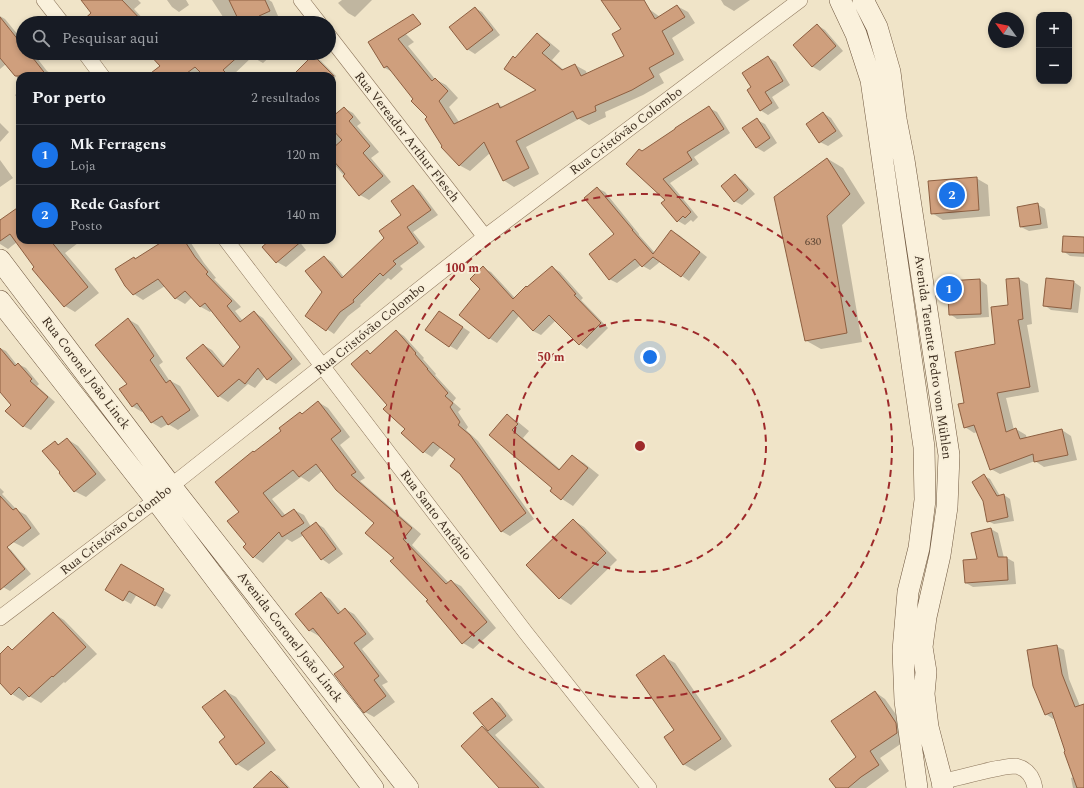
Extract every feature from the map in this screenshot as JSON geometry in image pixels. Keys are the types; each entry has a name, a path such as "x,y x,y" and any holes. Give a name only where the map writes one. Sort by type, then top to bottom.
{"main road":[{"name":"Avenida Tenente Pedro von Mühlen","path":"840,0 856,34 871,80 924,447 925,500 919,548 908,592 903,651 905,700 917,788"},
{"name":"Avenida Tenente Pedro von Mühlen","path":"863,0 877,27 890,72 896,119 915,226 949,455 947,507 940,556 926,617 922,647 926,672 924,694 928,727 942,784"},
{"path":"893,231 915,226"},
{"name":"Rua Coronel João Linck","path":"0,260 171,486"},
{"name":"Rua Coronel João Linck","path":"0,300 156,500"},
{"name":"Avenida Coronel João Linck","path":"171,486 408,788"},
{"name":"Avenida Coronel João Linck","path":"156,500 373,788"}],"street":[{"path":"44,0 57,16"},
{"path":"301,0 313,16"},
{"name":"Rua Cristóvão Colombo","path":"0,618 156,500 171,486 485,237 800,0"},
{"name":"Rua Vereador Arthur Flesch","path":"336,45 485,237"},
{"path":"89,60 99,72"},
{"name":"Rua Santo Antônio","path":"229,244 526,633 649,788"},
{"path":"942,784 955,779 1013,766 1021,768 1029,773 1034,782 1035,788"}],"building":[{"path":"81,0 122,0 137,16 88,16 91,13"},
{"path":"229,0 265,0 270,11 259,16 237,16"},
{"path":"601,0 644,0 655,19 677,5 685,17 662,31 674,54 649,68 654,77 632,90 595,106 596,111 577,119 573,111 516,141 529,168 503,181 484,142 459,166 441,147 442,146 425,119 427,117 411,101 413,99 387,66 384,68 368,42 413,14 421,24 398,39 432,81 435,78 448,91 439,101 454,124 498,103 500,108 536,90 504,69 513,56 515,58 537,33 550,45 542,53 562,70 575,64 581,76 624,56 612,34 621,29"},
{"path":"475,7 493,30 467,50 449,27"},
{"path":"0,17 16,37 16,60 34,60 44,72 16,72 15,76 0,58"},
{"path":"817,24 836,46 812,67 793,45"},
{"path":"768,56 783,81 765,92 772,103 760,111 747,90 751,87 742,73"},
{"path":"154,60 234,60 223,70 225,72 200,72 195,67 188,72 152,72 160,66"},
{"path":"308,60 318,60 330,72 296,72"},
{"path":"709,106 724,129 687,152 692,160 663,179 691,212 685,218 683,216 677,222 661,203 665,200 626,164 639,149 642,151"},
{"path":"344,107 353,117 349,121 370,146 363,153 383,176 359,196 343,176 345,174 336,164 336,145 342,140 336,133 336,114"},
{"path":"823,112 836,131 819,143 806,124"},
{"path":"757,118 770,138 756,148 742,128"},
{"path":"827,158 850,194 827,216 847,333 805,341 774,197"},
{"path":"735,174 748,190 734,202 721,186"},
{"path":"977,177 979,210 931,214 928,181"},
{"path":"413,185 431,210 407,227 418,243 393,261 396,264 383,276 380,273 353,300 354,302 340,312 326,331 305,316 322,292 305,271 324,256 342,278 384,238 379,231 401,215 391,201"},
{"path":"597,187 653,254 671,230 700,252 681,277 653,257 642,267 635,259 609,280 589,254 614,234 584,198"},
{"path":"1038,203 1041,224 1020,227 1017,207"},
{"path":"16,209 16,242 10,234 0,241 0,220"},
{"path":"1063,236 1084,237 1084,253 1062,252"},
{"path":"17,244 53,244 88,287 64,307 32,269 34,267"},
{"path":"159,244 187,244 195,257 208,272 206,274 232,301 227,306 240,322 254,311 292,359 267,380 258,368 245,384 239,379 218,397 186,358 203,344 223,367 240,347 205,303 200,307 185,291 175,299 158,279 133,295 125,286 115,269 134,257 135,259"},
{"path":"265,244 298,244 276,263 262,247"},
{"path":"483,266 513,299 526,286 527,287 552,266 576,294 574,295 601,323 579,345 549,315 533,331 513,310 489,339 459,315 480,289 470,279"},
{"path":"1019,278 1023,319 1018,320 1030,387 997,393 1006,432 1016,428 1020,439 1062,429 1068,455 1034,462 1033,454 990,470 974,425 964,428 958,404 964,403 955,352 995,344 991,307 1008,305 1006,279"},
{"path":"1046,278 1074,281 1071,309 1043,306"},
{"path":"980,279 981,314 949,315 947,281"},
{"path":"439,311 463,327 449,347 425,330"},
{"path":"128,318 154,356 150,360 166,383 170,380 190,410 168,425 162,416 151,423 137,403 132,407 119,389 127,384 95,345"},
{"path":"396,330 448,393 445,396 453,403 450,407 460,422 458,425 470,435 526,513 501,532 460,474 450,466 455,459 433,442 423,453 401,433 405,429 383,409 387,405 351,364 367,350 370,354"},
{"path":"0,348 15,366 18,363 32,379 30,381 48,397 23,427 5,411 11,405 0,392"},
{"path":"318,401 341,431 331,439 356,472 351,475 412,528 403,539 446,584 451,580 487,622 462,644 426,601 428,600 390,561 394,558 365,533 374,523 336,490 316,464 299,477 293,470 263,493 282,517 294,509 304,523 282,537 279,532 253,558 243,547 246,544 227,521 239,512 215,482 253,451 254,452 281,431 279,428 300,412 302,414"},
{"path":"507,414 518,424 512,430 559,470 572,455 588,468 561,500 550,491 552,488 489,435"},
{"path":"67,438 96,474 74,492 59,473 60,472 42,451 55,441 58,445"},
{"path":"984,474 997,496 1004,494 1008,517 987,522 983,501 972,482"},
{"path":"0,496 13,510 16,508 31,528 7,547 25,569 0,590"},
{"path":"573,519 606,553 559,599 526,565"},
{"path":"316,522 336,549 321,560 301,533"},
{"path":"991,528 998,557 1007,557 1008,580 965,583 963,560 977,559 971,533"},
{"path":"121,564 164,589 155,606 129,591 123,601 105,590"},
{"path":"321,592 338,614 345,608 366,634 354,643 379,676 374,680 386,696 364,713 334,674 344,667 313,628 309,631 295,614"},
{"path":"53,612 86,647 29,697 19,687 11,695 0,683 0,654 8,646 12,650"},
{"path":"1057,645 1062,674 1075,707 1084,704 1084,788 1077,788 1052,712 1045,715 1033,686 1027,650"},
{"path":"664,655 721,739 683,765 664,737 674,730 636,675"},
{"path":"225,690 265,743 236,765 219,742 225,737 202,707"},
{"path":"875,691 896,723 897,733 870,751 879,765 848,788 836,788 829,779 856,757 831,721"},
{"path":"492,698 506,716 488,731 473,713"},
{"path":"482,726 539,788 499,788 461,746"},
{"path":"271,771 288,788 253,788"}],"place":[{"name":"Rede Gasfort","path":"952,195"},
{"name":"Mk Ferragens","path":"949,289"}]}
